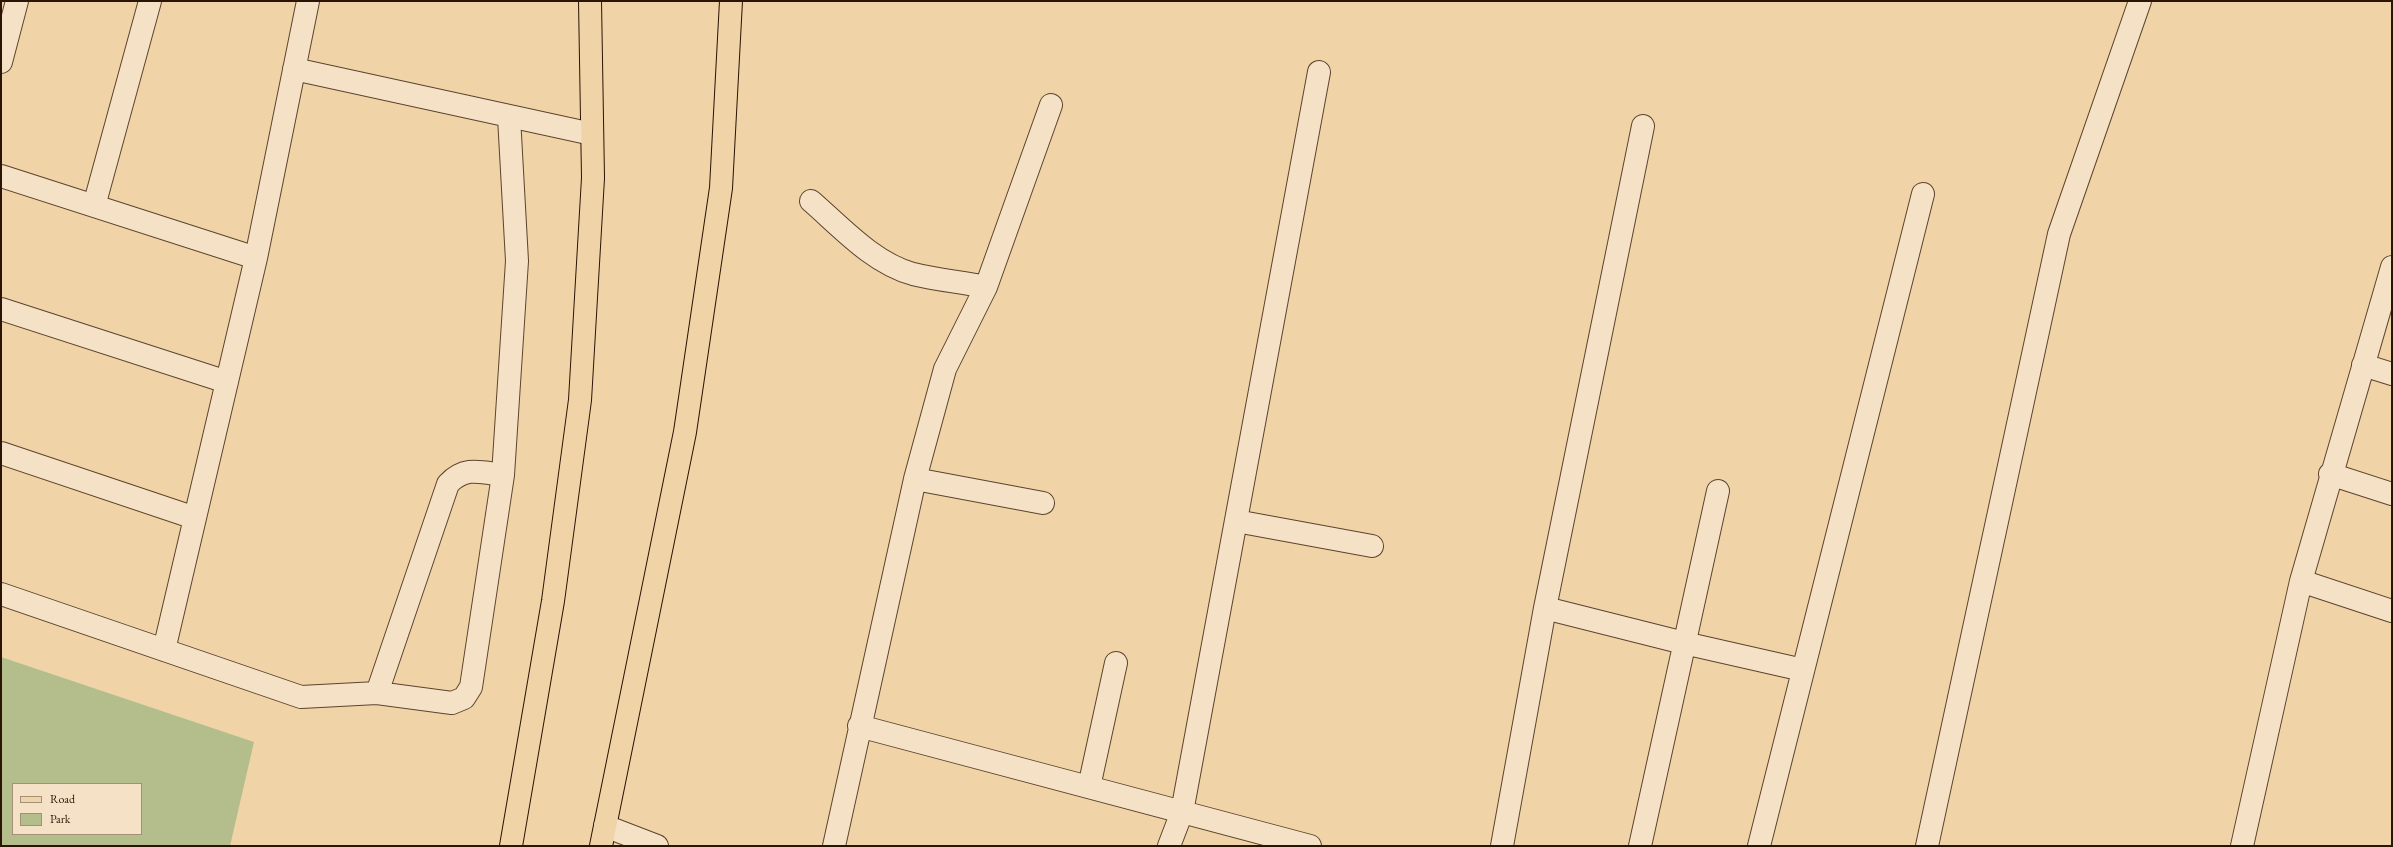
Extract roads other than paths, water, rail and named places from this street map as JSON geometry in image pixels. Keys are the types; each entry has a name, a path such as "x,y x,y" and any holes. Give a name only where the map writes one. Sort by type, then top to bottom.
{"main road":[{"path":"511,846 553,601 580,400 593,178 590,1"},
{"path":"603,836 686,432 721,188 730,1"}],"street":[{"path":"1,62 17,1"},
{"path":"94,206 150,1"},
{"path":"164,650 256,258 308,1"},
{"path":"1927,846 2059,234 2140,1"},
{"path":"294,69 592,134"},
{"path":"1169,846 1182,812 1318,72"},
{"path":"834,846 915,479 945,369 986,287 1051,104"},
{"path":"1,594 301,697 377,693 452,703 464,698 468,694 471,687 503,475 517,261 509,117"},
{"path":"1502,846 1545,608 1643,126"},
{"path":"1,176 256,258"},
{"path":"1759,846 1923,194"},
{"path":"811,201 866,249 888,263 912,274 986,287"},
{"path":"2242,846 2301,581 2330,474 2392,267"},
{"path":"1,309 227,382"},
{"path":"2363,365 2392,374"},
{"path":"1,453 195,518"},
{"path":"377,693 448,484 456,476 468,471 503,475"},
{"path":"2330,474 2392,494"},
{"path":"915,479 1043,502"},
{"path":"1640,846 1718,491"},
{"path":"1236,521 1372,546"},
{"path":"2301,581 2392,611"},
{"path":"1545,608 1684,643 1803,670"},
{"path":"1089,787 1116,663"},
{"path":"860,726 1310,846"},
{"path":"603,836 657,846"}]}
